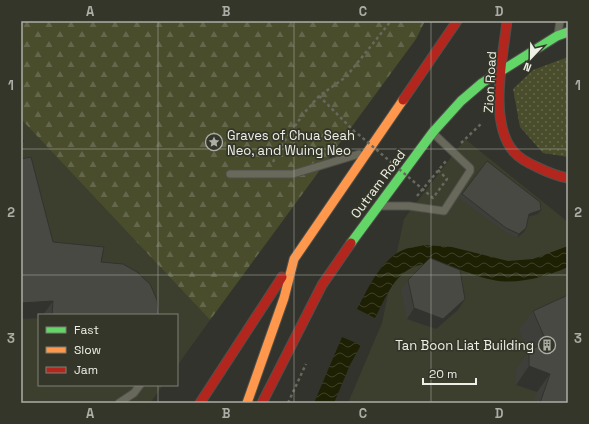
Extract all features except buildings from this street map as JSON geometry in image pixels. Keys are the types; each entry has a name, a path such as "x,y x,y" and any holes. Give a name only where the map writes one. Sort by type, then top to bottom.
{"main road":[{"name":"Outram Road","path":"247,403 284,298 294,259 457,21"},
{"name":"Zion Road","path":"507,21 500,107 502,126 510,148 524,162 568,178"},
{"name":"Outram Road","path":"262,403 322,285 433,132 462,101 482,84 503,69 557,36 568,32"},
{"path":"200,403 294,259"}],"lane":[{"path":"557,36 560,21"},
{"path":"378,207 400,206 444,211 470,171 433,132"},
{"path":"230,174 293,174 368,151"},
{"path":"119,403 134,392 139,386"}],"path":[{"path":"267,174 280,148 304,113 319,96 346,77 391,21"},
{"path":"319,96 358,134 434,198 447,179 438,170"},
{"path":"400,206 409,194 415,198 453,152 500,107"},
{"path":"288,403 306,362"}],"shaded area":[{"path":"21,119 210,320 178,365 178,314 38,314 38,386 162,386 150,403 21,403"},
{"path":"465,139 568,222 568,403 348,403 382,323 404,219"}],"green space":[{"path":"21,21 425,21 416,39 210,320 21,119"},
{"path":"568,57 568,157 543,153 520,127 513,89 533,70"}],"water":[{"path":"424,245 452,247 508,261 533,259 568,246 568,267 541,277 521,281 502,281 493,280 438,264 416,266 405,272 396,281 375,318 357,309 370,284 388,261 403,250"},
{"path":"342,337 361,345 350,365 334,403 314,403"}],"traffic: fast":[{"path":"351,243 433,132 461,101 482,83 557,36 568,32"}],"traffic: slow":[{"path":"247,403 284,298 294,259 403,100"}],"traffic: jam":[{"path":"403,100 457,21"},
{"path":"507,21 499,89 501,124 506,140 514,152 524,161 548,172 568,178"},
{"path":"262,403 322,285 351,243"},
{"path":"200,403 282,277"}],"place":[{"name":"Graves of Chua Seah Neo, and Wuing Neo","path":"214,142"},
{"name":"Tan Boon Liat Building","path":"547,345"}]}
